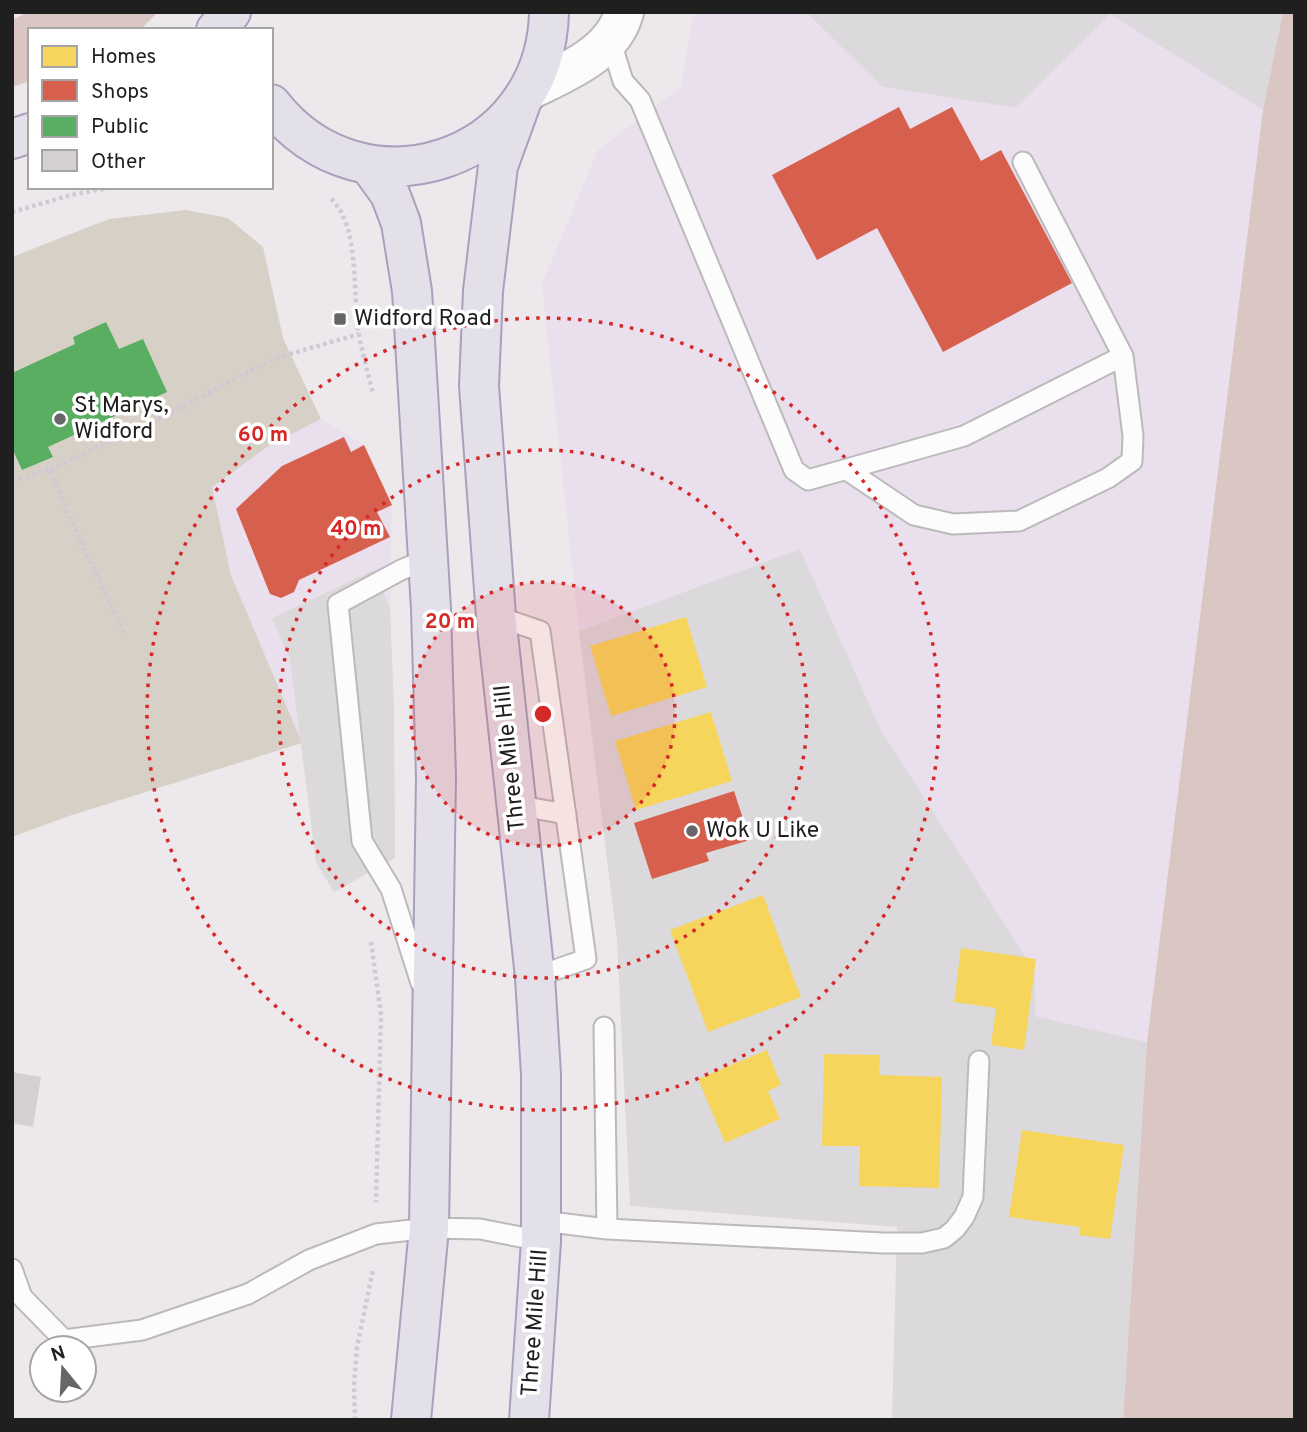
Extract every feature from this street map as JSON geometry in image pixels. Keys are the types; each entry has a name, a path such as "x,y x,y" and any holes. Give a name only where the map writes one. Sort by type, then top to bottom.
{"highway":[{"path":"218,28 231,12"},
{"name":"Three Mile Hill","path":"529,1420 542,1231 541,1074 535,977 496,616 479,386 481,308 498,166 542,58 548,12"},
{"path":"273,106 299,133 343,159 369,165 409,167 441,161 467,150 504,122 525,95"},
{"path":"273,137 322,149"},
{"path":"369,165 390,194 401,223 412,291 429,558 436,777 429,1228 411,1420"}],"street":[{"path":"525,95 581,64 617,26"}],"lane":[{"path":"617,26 623,81 640,100 793,470 808,480 964,436 1123,356"},
{"path":"848,470 914,515 953,524 1019,521 1108,478 1132,461 1133,436 1123,356 1023,162"},
{"path":"429,558 338,604 362,841 391,889 433,1017"},
{"path":"496,616 540,631 586,958 535,977"},
{"path":"515,805 566,814"},
{"path":"604,1027 607,1229"},
{"path":"12,1269 22,1297 64,1340 142,1330 248,1294 309,1260 376,1234 429,1228 542,1231 607,1229 922,1243 944,1238 955,1230 973,1198 979,1061"}],"path":[{"path":"12,212 102,189"},
{"path":"328,197 337,204 351,242 359,334 374,398"},
{"path":"12,482 50,469 166,415 276,358 359,334"},
{"path":"50,469 67,512 124,633"},
{"path":"355,1420 357,1347 372,1279 376,1234 382,1015 365,906 391,889"}],"shaded area":[{"path":"28,12 158,12 142,28 28,28 28,82 12,87 12,20"},
{"path":"694,12 806,12 882,87 1015,108 1110,14 1263,110 1147,1042 1035,1016 1035,972 881,730 800,549 579,631 542,284 598,150 681,87"},
{"path":"806,12 1283,12 1263,110 1110,15 1016,108 882,87"},
{"path":"1283,12 1295,12 1295,1420 1123,1420 1147,1042 1263,110"},
{"path":"186,210 228,218 263,247 283,338 321,419 270,445 212,487 231,575 302,743 69,816 12,837 12,257 109,219"},
{"path":"321,419 364,445 392,505 390,608 395,858 334,892 316,862 302,743 231,575 212,487 270,445"},
{"path":"800,549 881,730 1036,972 1035,1016 1147,1042 1123,1420 892,1420 897,1227 630,1206 617,941 579,631"},
{"path":"374,570 390,608 395,858 334,892 316,862 290,659 272,618"}],"building: Homes":[{"path":"686,617 707,687 611,716 590,646"},
{"path":"711,712 732,781 636,810 615,741"},
{"path":"763,895 801,997 708,1032 670,930"},
{"path":"961,948 1036,959 1024,1050 991,1045 996,1008 954,1002"},
{"path":"767,1050 781,1085 768,1091 780,1119 725,1143 698,1079"},
{"path":"824,1054 880,1055 879,1075 942,1077 939,1188 859,1186 860,1146 822,1146"},
{"path":"1022,1130 1124,1145 1110,1239 1079,1235 1080,1227 1009,1217"}],"building: Shops":[{"path":"899,107 910,129 952,107 981,161 1001,150 1072,283 943,352 877,228 817,260 772,175"},
{"path":"344,437 351,452 364,445 392,505 377,512 390,537 299,580 294,592 281,598 270,594 236,509 282,466"},
{"name":"Wok U Like","path":"734,791 750,840 706,853 709,861 652,879 634,823"}],"building: Public":[{"name":"St Marys, Widford","path":"106,322 119,349 143,339 167,392 48,447 53,457 22,470 12,448 12,373 75,344 73,337"}],"building: Other":[{"path":"12,1072 41,1077 33,1127 12,1123"}],"place":[{"name":"Widford Road","path":"340,319"},
{"name":"St Marys, Widford","path":"60,419"},
{"name":"Wok U Like","path":"692,831"}]}
